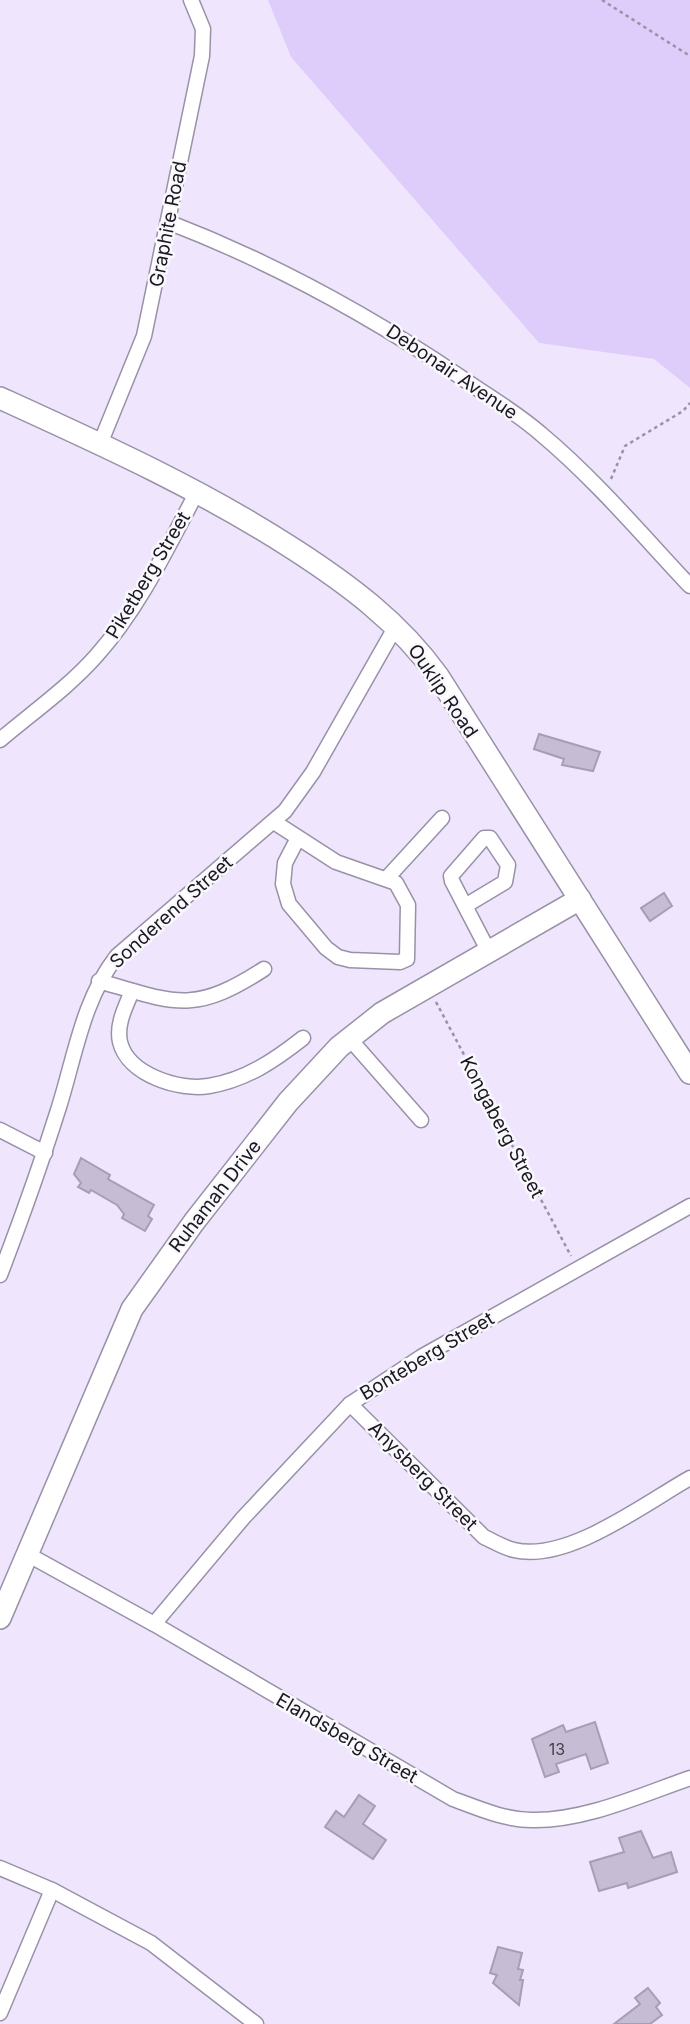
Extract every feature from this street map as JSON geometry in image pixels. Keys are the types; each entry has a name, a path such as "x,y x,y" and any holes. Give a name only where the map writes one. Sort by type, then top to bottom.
{"street":[{"name":"Graphite Road","path":"100,444 144,336 168,222 203,48 203,29 191,0"},
{"name":"Debonair Avenue","path":"168,222 271,265 402,338 534,428 606,496 690,586"},
{"name":"Ouklip Road","path":"0,398 198,490 332,574 396,626 438,676 690,1073"},
{"name":"Piketberg Street","path":"0,740 75,678 110,639 132,608 198,490"},
{"name":"Sonderend Street","path":"0,1275 45,1153 99,981 117,957 274,822 313,772 396,626"},
{"path":"387,878 442,818"},
{"path":"274,822 336,862 396,883 408,905 407,959 400,962 350,960 338,957 326,948 286,898 285,863 298,838"},
{"path":"465,906 503,884 506,879 507,863 490,838 484,838 452,872 452,881 465,906 489,952"},
{"name":"Ruhamah Drive","path":"0,1618 132,1309 185,1233 288,1102 349,1038 382,1013 580,899"},
{"path":"99,981 164,1001 201,1001 264,969"},
{"path":"132,990 121,1019 119,1040 123,1051 138,1066 168,1083 204,1087 242,1077 273,1062 303,1038"},
{"path":"349,1038 421,1120"},
{"path":"0,1130 45,1153"},
{"name":"Bonteberg Street","path":"154,1624 243,1518 350,1404 384,1379 577,1267 690,1206"},
{"name":"Anysberg Street","path":"350,1404 484,1537 512,1550 544,1552 576,1543 690,1478"},
{"name":"Elandsberg Street","path":"27,1554 154,1624 422,1782 453,1799 492,1813 529,1820 568,1816 690,1778"},
{"path":"0,1868 52,1890 151,1943 256,2024"},
{"path":"0,2013 52,1890"}],"path":[{"path":"602,0 690,56"},
{"path":"606,496 617,459 625,446 683,411 690,403"},
{"name":"Kongaberg Street","path":"428,987 577,1267"}],"shaded area":[{"path":"268,0 690,0 690,388 654,359 539,343 291,57"}],"building":[{"path":"539,734 600,752 593,771 562,765 564,759 534,749"},
{"path":"664,893 672,906 650,921 641,908"},
{"path":"81,1158 110,1175 108,1179 154,1205 148,1216 152,1219 145,1231 122,1218 124,1214 117,1205 91,1190 89,1193 78,1187 81,1183 74,1174"},
{"path":"595,1722 608,1763 591,1769 586,1754 556,1764 559,1772 545,1777 532,1739 563,1725 566,1732"},
{"path":"359,1795 375,1806 363,1824 386,1840 373,1859 325,1827 336,1811 344,1817"},
{"path":"641,1831 653,1858 671,1852 677,1872 628,1888 627,1883 599,1891 590,1862 624,1852 619,1838"},
{"path":"498,1947 522,1953 518,1969 523,1970 519,2005 493,1983 497,1975 490,1973"},
{"path":"648,1988 660,2003 656,2007 662,2015 650,2024 614,2024 640,2004 635,1998"}]}
